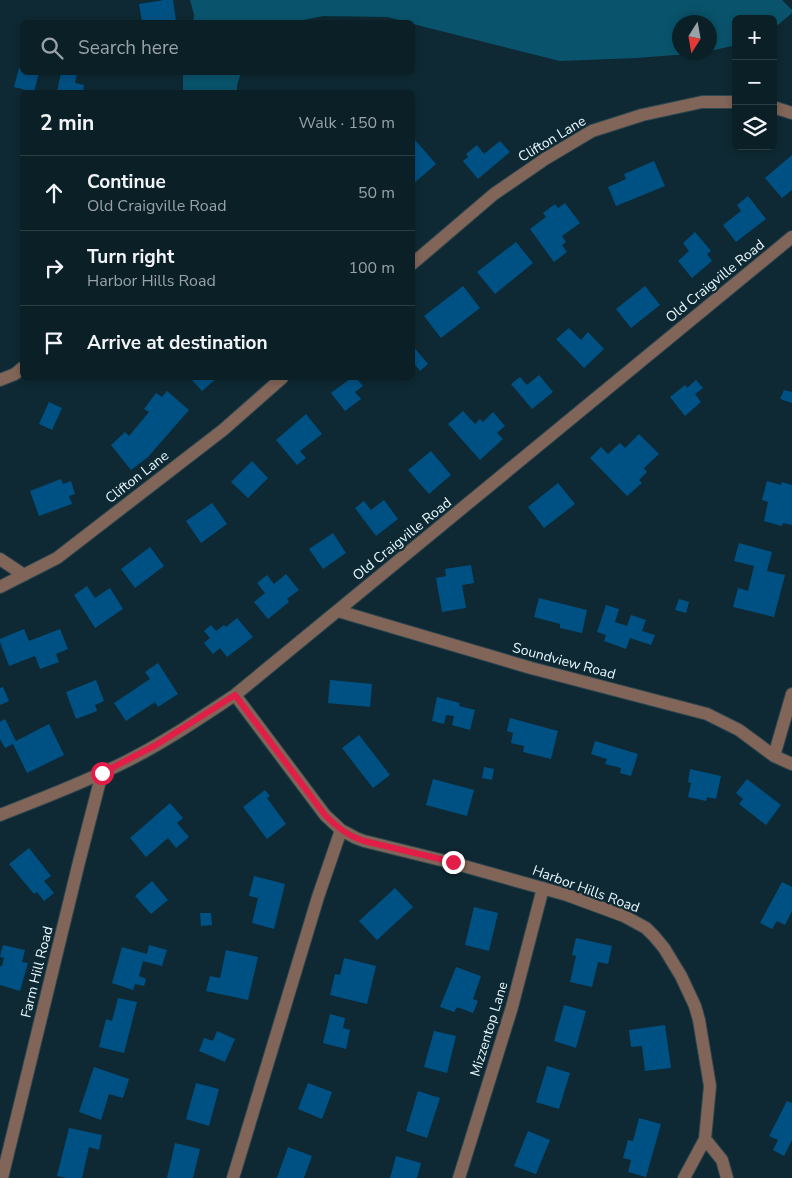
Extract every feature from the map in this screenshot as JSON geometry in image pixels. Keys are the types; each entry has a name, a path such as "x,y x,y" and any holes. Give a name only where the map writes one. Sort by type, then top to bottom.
{"street":[{"name":"Clifton Lane","path":"415,261 494,194 545,159 592,131 642,116 702,102 732,102"},
{"path":"777,108 792,113"},
{"name":"Old Craigville Road","path":"0,815 102,773 156,745 235,695 792,237"},
{"path":"0,380 15,374 20,370"},
{"name":"Clifton Lane","path":"0,587 57,558 222,430 280,380"},
{"path":"0,559 24,575"},
{"name":"Soundview Road","path":"338,611 532,668 707,714 739,730 774,756 792,764"},
{"path":"774,756 792,694"},
{"name":"Harbor Hills Road","path":"235,695 325,815 341,830 364,841 453,862 543,888 612,911 635,921 654,936 671,959 689,991 699,1020 710,1086 705,1139 684,1178"},
{"name":"Farm Hill Road","path":"2,1178 102,773"},
{"path":"233,1178 318,897 341,830"},
{"name":"Mizzentop Lane","path":"459,1178 512,1007 543,888"},
{"path":"705,1139 722,1160 727,1178"}],"shaded area":[{"path":"190,0 782,0 792,10 792,13 777,26 777,15 732,15 732,46 717,49 717,15 672,15 672,55 560,61 415,25 415,20 399,20 387,17 323,16 304,20 193,20 194,15"},
{"path":"183,75 240,75 237,90 183,90"}],"building":[{"path":"173,0 176,20 142,20 139,4"},
{"path":"19,68 20,75 38,75 35,90 14,87"},
{"path":"60,75 77,75 75,83 84,85 83,90 57,90"},
{"path":"415,140 436,164 415,182"},
{"path":"500,141 510,152 478,179 463,161 468,157 466,154 477,145 484,154"},
{"path":"792,155 792,190 782,198 765,178"},
{"path":"654,161 665,186 616,206 608,187 626,179 624,174"},
{"path":"748,196 766,219 736,242 723,225 741,211 737,205"},
{"path":"565,203 580,223 562,236 566,242 562,245 567,252 554,262 530,229 546,217 543,213 555,204 558,208"},
{"path":"695,232 711,251 707,254 712,261 692,278 678,261 689,251 683,243"},
{"path":"516,242 533,263 495,294 477,272"},
{"path":"463,286 480,308 441,338 424,316"},
{"path":"645,286 660,305 631,328 616,309"},
{"path":"569,328 581,340 588,332 604,349 584,368 556,339"},
{"path":"415,349 428,364 420,371 415,365"},
{"path":"539,375 553,392 532,409 511,384 520,377 527,385"},
{"path":"192,380 215,380 202,391"},
{"path":"348,380 358,380 363,386 355,392 361,399 345,411 331,393"},
{"path":"696,380 703,388 695,394 701,402 685,416 670,397 685,385 687,388"},
{"path":"784,390 792,392 792,403 780,399"},
{"path":"167,391 189,410 148,457 131,470 111,445 125,432 129,436 149,412 144,409 156,393 162,397"},
{"path":"49,402 62,408 52,430 39,424"},
{"path":"463,411 475,424 480,419 483,422 493,412 505,426 497,433 503,439 480,460 448,424"},
{"path":"306,414 322,434 300,451 306,458 297,465 276,440"},
{"path":"639,434 659,454 644,468 647,472 639,480 642,483 627,496 590,458 601,447 608,454 620,443 625,448"},
{"path":"431,451 451,475 429,494 408,470"},
{"path":"252,461 268,478 248,498 231,482"},
{"path":"61,479 63,484 71,481 75,494 69,496 72,504 39,516 30,491"},
{"path":"767,481 781,485 782,482 792,485 792,525 783,523 782,526 764,521 768,502 762,500"},
{"path":"558,483 575,504 544,528 528,507"},
{"path":"384,500 398,519 376,536 355,508 364,501 371,510"},
{"path":"212,503 227,524 201,543 186,521"},
{"path":"333,533 346,553 323,569 309,549"},
{"path":"739,543 772,552 767,571 785,575 774,617 733,607 738,588 748,591 754,566 734,561"},
{"path":"150,547 164,566 135,588 121,569"},
{"path":"471,565 474,583 462,585 466,608 442,612 436,578 446,576 445,569"},
{"path":"286,574 299,590 287,599 289,602 268,619 254,602 265,593 257,583 267,575 274,584"},
{"path":"87,586 95,598 110,588 123,609 95,628 74,595"},
{"path":"539,598 587,610 582,633 560,628 560,624 534,617"},
{"path":"679,599 689,602 686,613 675,610"},
{"path":"606,605 619,609 615,622 627,626 631,615 646,620 642,631 655,635 651,645 630,638 626,649 604,641 606,635 597,632"},
{"path":"237,618 253,637 227,657 220,648 213,654 204,643 210,638 204,631 211,625 216,631 224,625 226,627"},
{"path":"24,629 29,641 60,629 68,649 56,654 59,662 40,669 35,656 9,666 0,639"},
{"path":"158,663 178,694 158,707 155,702 126,721 114,703 150,679 145,672"},
{"path":"96,680 104,701 95,705 97,711 76,719 66,692"},
{"path":"330,680 372,684 370,707 328,703"},
{"path":"3,687 9,701 0,705 0,688"},
{"path":"437,697 460,703 459,706 475,710 470,730 452,725 454,716 446,715 444,724 432,721"},
{"path":"510,718 558,731 551,759 523,752 524,746 511,743 513,733 507,731"},
{"path":"5,719 16,741 49,724 64,755 27,773 13,744 5,748 0,739 0,722"},
{"path":"359,735 390,775 373,788 342,748"},
{"path":"595,741 638,754 631,776 620,773 621,768 605,764 607,759 591,754"},
{"path":"484,767 494,769 492,780 482,778"},
{"path":"690,769 721,776 716,799 707,797 706,801 688,797 691,783 688,782"},
{"path":"433,779 474,790 467,816 426,805"},
{"path":"747,779 781,805 766,825 739,804 743,799 736,793"},
{"path":"265,790 270,796 267,798 286,824 267,839 243,807"},
{"path":"170,803 183,818 177,823 189,837 176,848 168,838 146,857 130,838"},
{"path":"29,848 51,876 44,881 54,893 44,901 37,892 34,894 9,864"},
{"path":"254,876 285,884 274,929 252,923 258,898 249,896"},
{"path":"152,881 168,900 151,914 135,896"},
{"path":"782,882 792,887 792,911 785,925 777,921 772,929 760,923"},
{"path":"395,888 413,907 377,940 359,921"},
{"path":"474,907 498,913 489,951 465,945"},
{"path":"200,913 211,913 212,925 201,926"},
{"path":"576,938 612,946 608,964 598,962 592,987 570,982 576,956 572,955"},
{"path":"3,945 25,950 22,962 28,963 20,991 0,985 0,966 2,966 4,958 0,957"},
{"path":"149,945 167,950 162,966 143,961 139,976 146,979 144,986 135,984 133,990 112,983 122,947 147,954"},
{"path":"226,950 258,957 248,1000 206,991 210,976 220,978"},
{"path":"344,958 376,966 367,1004 330,995 335,974 340,975"},
{"path":"456,967 481,976 473,999 478,1001 473,1013 457,1007 454,1012 440,1007"},
{"path":"118,998 137,1002 124,1053 99,1047 106,1019 112,1021"},
{"path":"564,1005 586,1011 576,1048 554,1041"},
{"path":"330,1014 345,1018 343,1028 350,1030 346,1049 323,1043"},
{"path":"665,1025 671,1068 645,1071 642,1046 631,1047 629,1030"},
{"path":"217,1031 235,1039 225,1062 199,1051 204,1038 213,1041"},
{"path":"434,1031 456,1036 447,1073 424,1067"},
{"path":"547,1066 570,1073 559,1109 536,1102"},
{"path":"94,1067 129,1079 123,1098 109,1094 101,1120 79,1112"},
{"path":"196,1083 219,1089 209,1126 186,1119"},
{"path":"308,1083 332,1092 322,1119 298,1109"},
{"path":"418,1091 440,1098 427,1138 406,1131"},
{"path":"787,1101 792,1103 792,1140 784,1156 773,1150 778,1140 769,1136"},
{"path":"639,1118 661,1124 646,1177 628,1172 631,1160 623,1158 628,1140 633,1141"},
{"path":"69,1128 102,1135 99,1150 89,1147 82,1178 57,1176"},
{"path":"528,1131 550,1140 536,1174 514,1166"},
{"path":"175,1143 200,1149 193,1178 167,1178"},
{"path":"288,1147 312,1156 304,1178 277,1178"},
{"path":"396,1156 421,1163 417,1178 390,1178"}],"route":[{"path":"102,773 128,761 182,730 235,695 325,815 341,830 364,841 453,862"}]}
